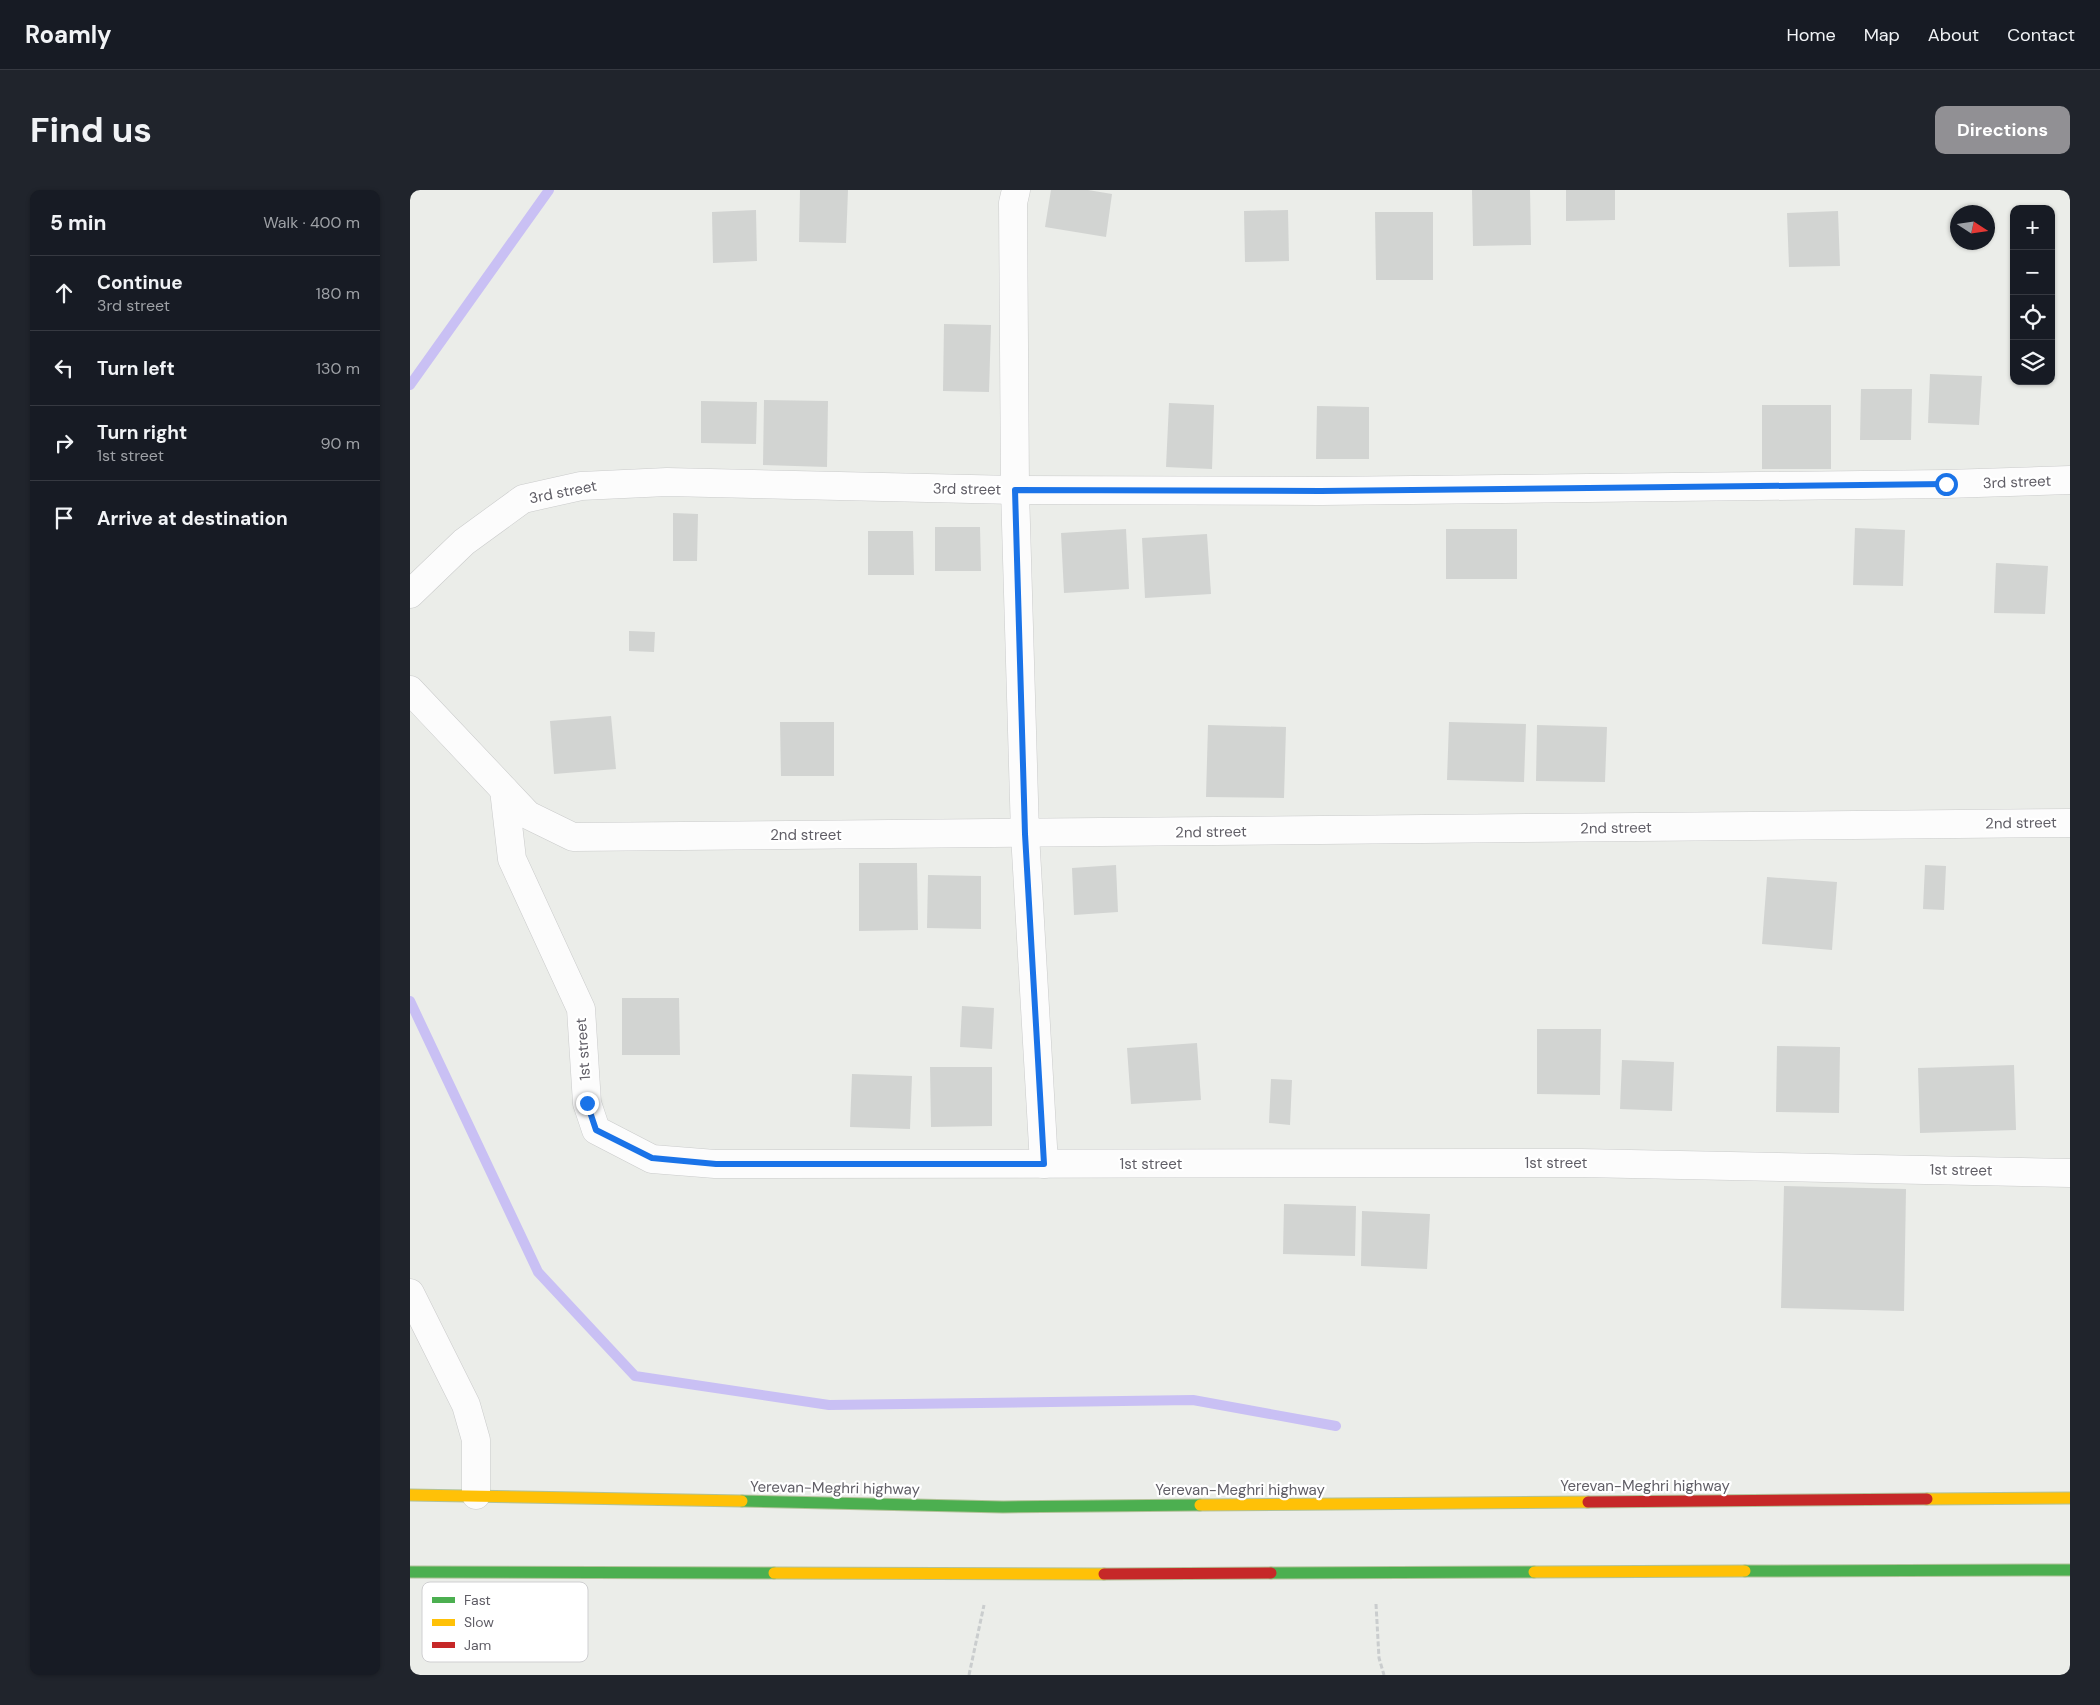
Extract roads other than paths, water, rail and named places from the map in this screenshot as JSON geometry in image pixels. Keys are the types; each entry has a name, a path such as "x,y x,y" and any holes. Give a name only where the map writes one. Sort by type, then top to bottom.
{"highway":[{"name":"Yerevan-Meghri highway","path":"410,1495 1003,1507 2070,1498"},
{"path":"410,1572 991,1574 2070,1570"}],"street":[{"path":"1016,190 1013,203 1015,490 1025,834 1044,1164"},
{"name":"3rd street","path":"410,594 464,542 523,500 581,486 667,482 1015,490 1331,491 1946,484 2070,480"},
{"name":"2nd street","path":"410,690 528,815 573,836 1025,834 2070,822"},
{"name":"1st street","path":"504,790 512,859 581,1009 587,1103 596,1130 652,1158 716,1164 1581,1163 2070,1173"},
{"path":"410,1293 466,1406 476,1440 476,1495"}],"waterway":[{"path":"410,385 549,190"},
{"path":"410,1001 538,1272 635,1376 829,1405 1193,1400 1336,1426"}]}
